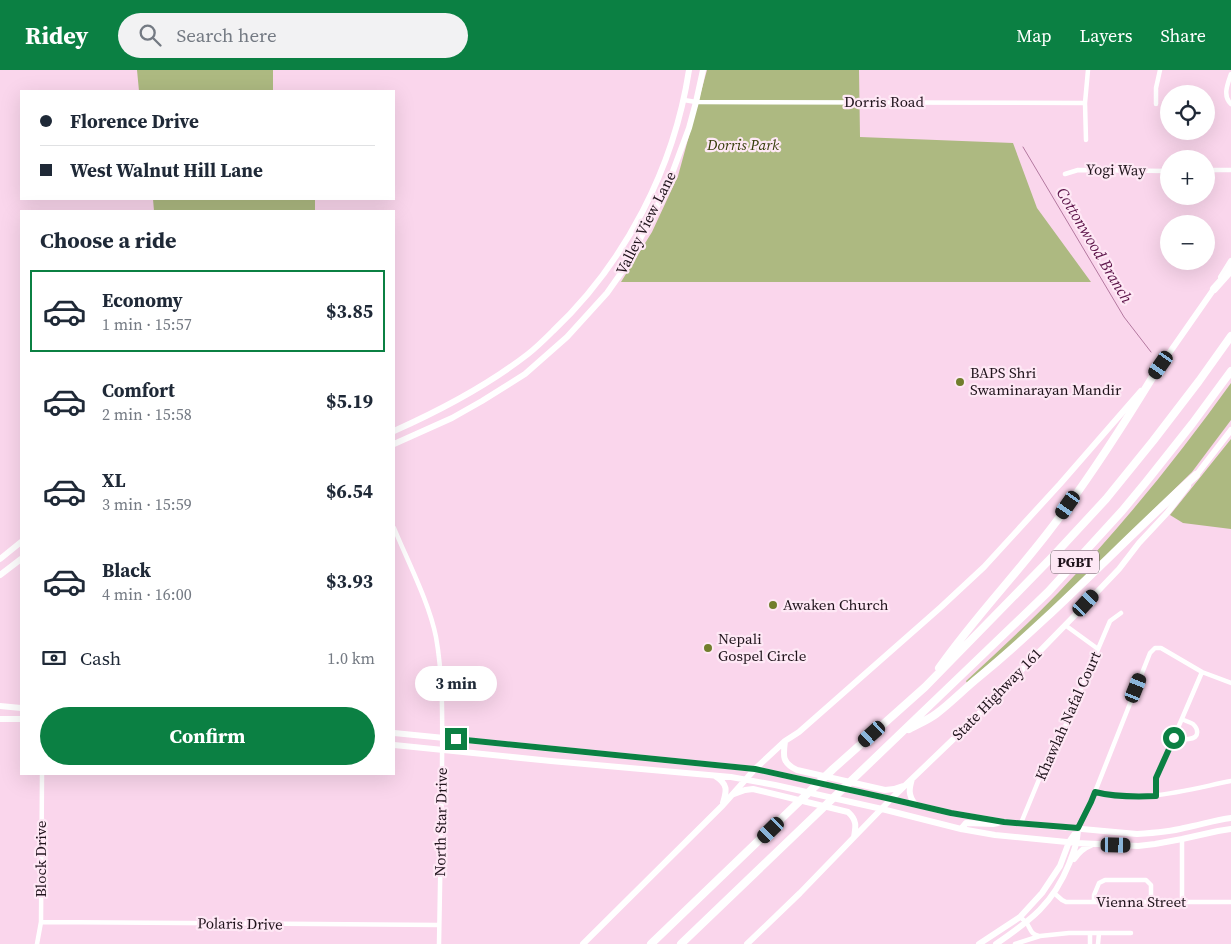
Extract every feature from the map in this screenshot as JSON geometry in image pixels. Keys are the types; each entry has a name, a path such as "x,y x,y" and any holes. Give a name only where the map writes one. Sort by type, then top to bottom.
{"highway":[{"path":"1214,290 1231,270"},
{"name":"PGBT","path":"925,687 1106,499 1176,412 1231,336"},
{"name":"PGBT","path":"899,735 1021,618 1074,564 1152,475 1231,371"},
{"path":"651,944 833,769 925,687 957,642 1047,534 1110,446 1152,378"},
{"path":"681,944 899,735 935,715 1031,633 1162,506 1196,476"}],"main road":[{"name":"Valley View Lane","path":"395,431 444,408 494,378 529,353 576,308 606,270 630,235 644,210 666,157 684,100 689,70"},
{"name":"Valley View Lane","path":"395,444 452,418 525,374 567,337 607,292 626,266 667,187 689,128 703,70"},
{"path":"583,944 723,805 755,769 940,607 988,562 1060,484 1152,378 1214,290 1231,261"},
{"name":"State Highway 161","path":"747,944 800,893 891,799 966,727 1119,568 1167,513 1231,430"},
{"path":"0,559 20,543"},
{"path":"0,575 20,560"},
{"path":"0,706 20,708"},
{"path":"0,718 20,719"},
{"path":"395,733 755,769 951,813 1004,822 1137,834 1156,833 1231,818"},
{"path":"785,741 783,754 785,761 797,770 885,790 905,786"},
{"path":"395,744 746,779 882,808 961,829 995,835 1077,843 1138,846 1231,829"},
{"path":"648,768 649,758"},
{"path":"714,775 722,780 726,787 723,805"},
{"path":"912,779 909,791 911,799 916,805"},
{"path":"732,795 744,790 753,789 848,812 853,816 856,823 854,837"},
{"path":"961,829 966,823 993,824 1004,822"},
{"path":"979,944 1020,917 1042,893 1060,866 1069,842 1078,828"},
{"path":"996,944 1037,914 1054,893 1077,843 1078,828"},
{"path":"1062,879 1078,852 1085,847 1095,844"}],"street":[{"path":"1086,140 1085,103 1088,70"},
{"path":"1156,104 1156,88 1160,70"},
{"path":"1231,74 1226,93 1231,104"},
{"name":"Dorris Road","path":"684,100 696,102 1085,103"},
{"name":"Yogi Way","path":"1065,174 1078,170 1160,170"},
{"path":"1215,170 1231,170"},
{"name":"North Star Drive","path":"395,530 424,600 436,637 439,658 442,737 439,944"},
{"name":"Khawlah Nafal Court","path":"1021,823 1046,765 1055,750 1110,621 1121,613"},
{"path":"1066,624 1098,649"},
{"path":"1078,828 1091,802 1150,653 1155,648 1161,648 1202,672 1231,683"},
{"path":"1156,796 1156,778 1202,672"},
{"path":"1174,738 1184,740 1195,737 1198,734 1194,724 1182,719"},
{"name":"Block Drive","path":"37,944 41,922 42,775"},
{"path":"1095,792 1109,796 1156,796 1231,781"},
{"path":"1182,839 1182,902"},
{"path":"1094,902 1094,895 1099,883 1105,880 1146,880 1151,885 1151,902"},
{"name":"Vienna Street","path":"1054,893 1066,902 1231,902"},
{"path":"1020,917 1033,935 1040,936"},
{"name":"Polaris Drive","path":"41,922 439,926"},
{"path":"1098,932 1098,944"},
{"path":"1014,944 1040,936 1069,933 1131,932"},
{"path":"1090,933 1090,944"}],"green space":[{"path":"137,70 273,70 273,90 139,90"},
{"name":"Dorris Park","path":"707,70 859,70 860,137 1013,143 1037,208 1091,282 621,282 652,232 678,176"},
{"path":"153,200 315,200 315,210 154,210"},
{"path":"1231,383 1231,420 1192,472 1030,629 967,683 966,681 1059,592 1127,517 1191,437"},
{"path":"1231,439 1231,529 1183,523 1170,515"}],"waterway":[{"name":"Cottonwood Branch","path":"1023,147 1124,317 1151,352"}],"place":[{"name":"BAPS Shri Swaminarayan Mandir","path":"960,382"},
{"name":"Awaken Church","path":"773,605"},
{"name":"Nepali Gospel Circle","path":"708,648"}],"route":[{"path":"456,739 755,769 951,813 1004,822 1078,828 1095,792 1109,796 1156,796 1156,778 1174,738"}]}
